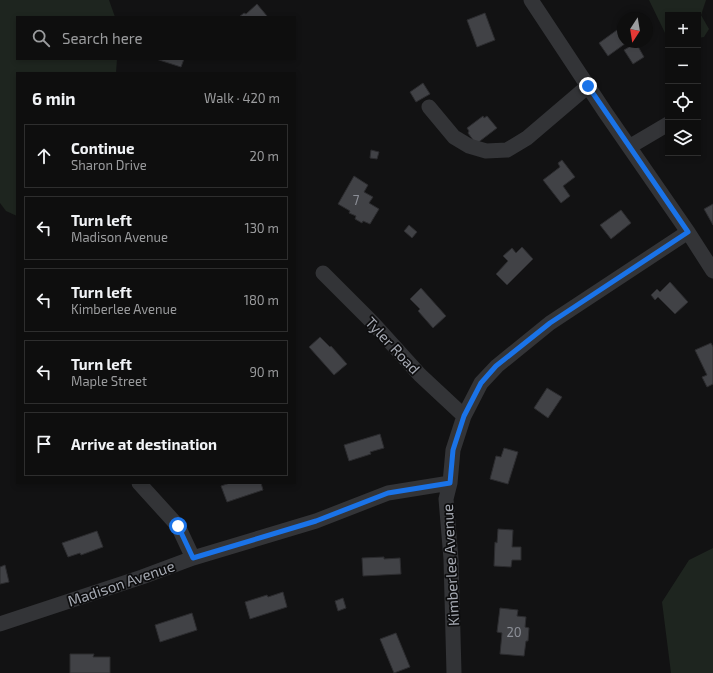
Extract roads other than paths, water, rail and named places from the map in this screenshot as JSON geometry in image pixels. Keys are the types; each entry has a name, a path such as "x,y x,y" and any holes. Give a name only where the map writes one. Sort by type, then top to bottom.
{"street":[{"path":"531,0 713,271"},
{"path":"429,107 454,137 469,146 486,151 507,150 527,138 588,86"},
{"path":"629,147 665,126"},
{"name":"Kimberlee Avenue","path":"454,673 450,559 446,499 450,483 453,450 464,416 481,383 496,366 550,323 688,232"},
{"name":"Tyler Road","path":"323,273 372,322 420,375 464,416"},
{"name":"Madison Avenue","path":"0,624 142,577 193,558 316,521 388,493 450,483"},
{"path":"140,484 178,526 193,558"}]}
